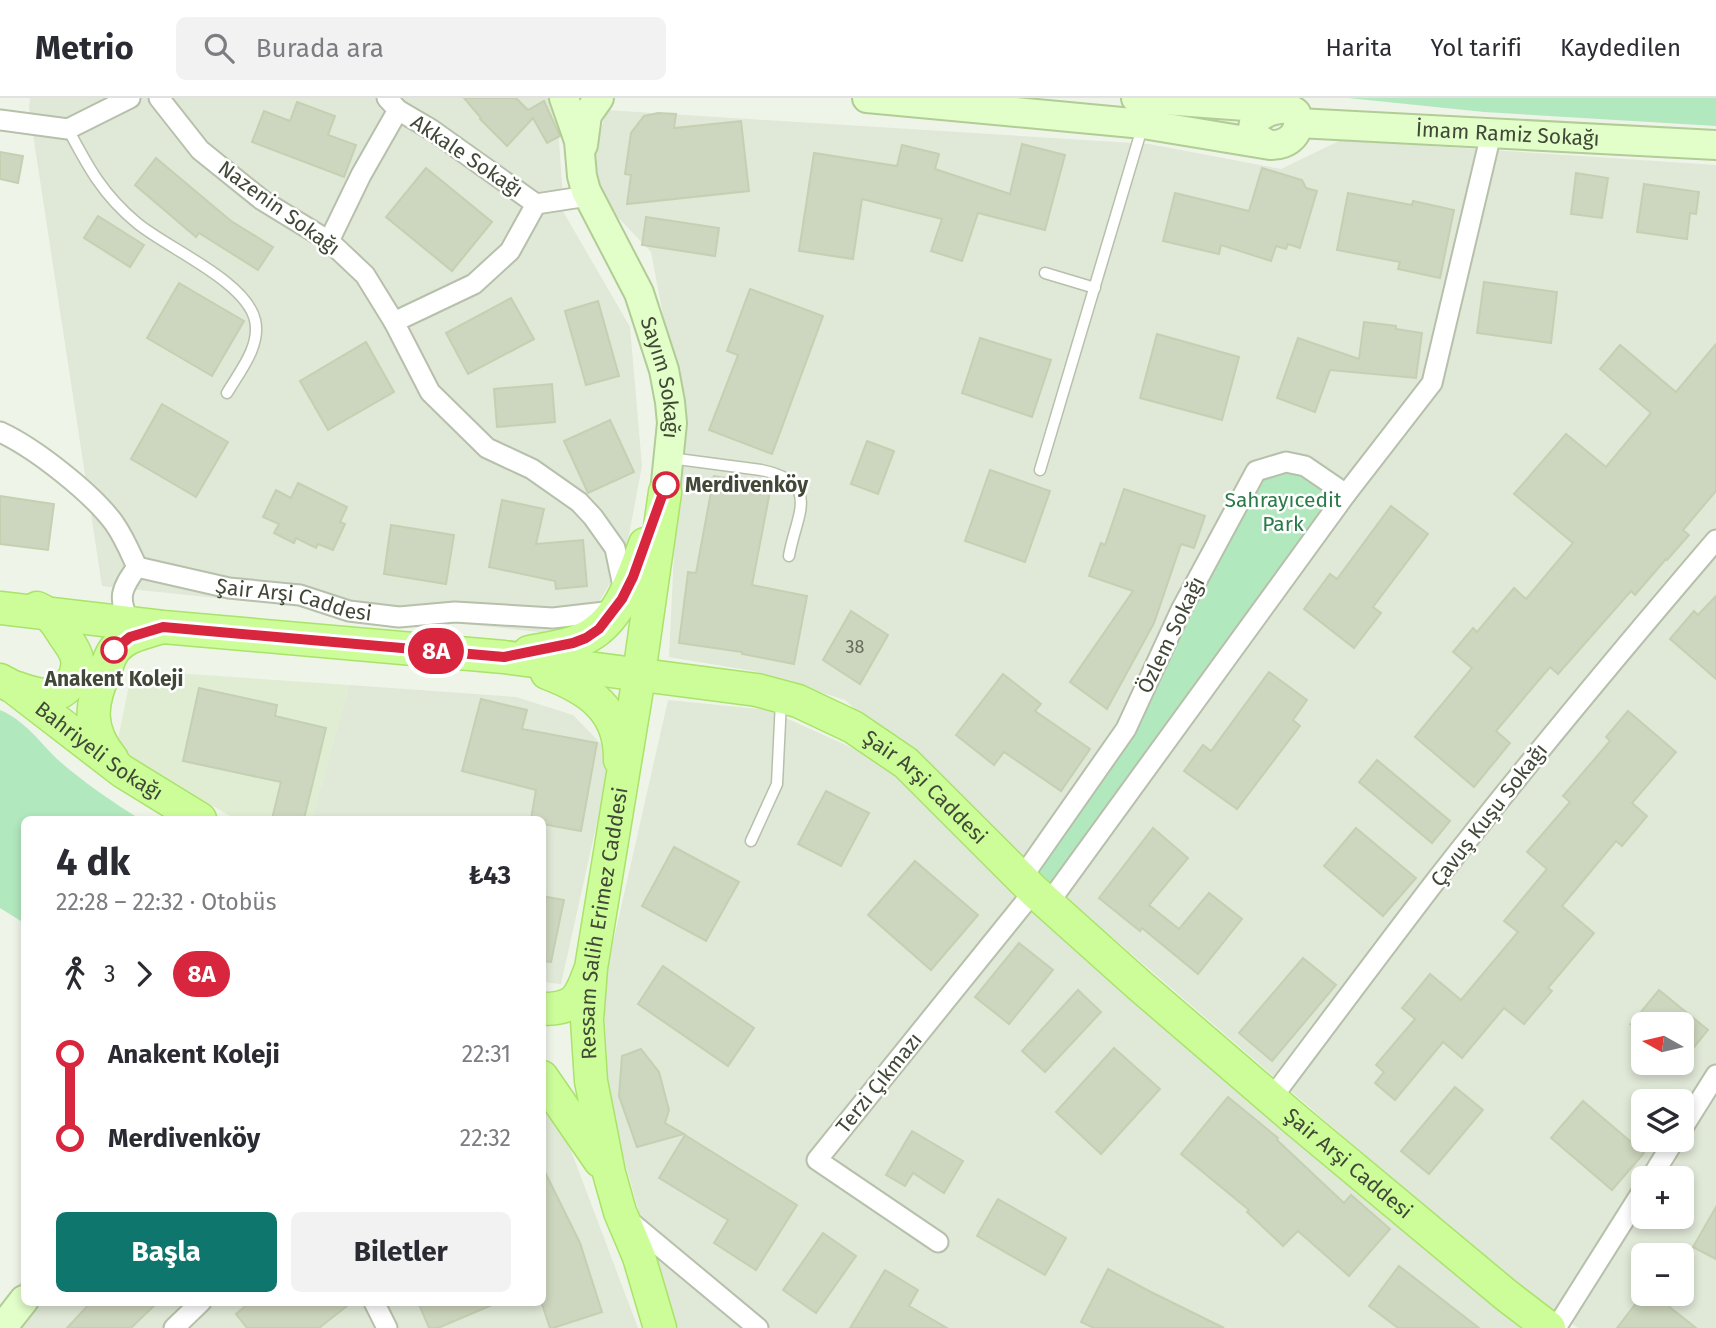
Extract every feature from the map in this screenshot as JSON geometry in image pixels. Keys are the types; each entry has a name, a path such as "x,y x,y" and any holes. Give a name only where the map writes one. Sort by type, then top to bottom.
{"main road":[{"path":"504,657 581,640 599,629 620,602 665,492"},
{"name":"Sayım Sokağı","path":"639,674 665,492"},
{"path":"0,594 50,613 77,658 76,673 68,687 53,695 37,695 7,684"},
{"name":"Şair Arşi Caddesi","path":"0,608 163,627 504,657 757,690 798,701 853,727 906,764 1034,892 1271,1099 1549,1328"},
{"path":"122,771 99,744 93,713 101,680 114,650 130,637 163,627"},
{"path":"504,657 574,683 602,706 614,724 620,745 619,806"},
{"name":"Ressam Salih Erimez Caddesi","path":"609,1173 591,1081 587,1020 591,968 639,674"},
{"name":"Bahriyeli Sokağı","path":"7,684 122,771 195,816"},
{"path":"546,1009 564,1008 576,1001 591,968"},
{"path":"546,1083 609,1173 620,1212 639,1257 660,1328"}],"street":[{"path":"0,120 68,129 130,98"},
{"name":"Nazenin Sokağı","path":"159,98 200,150 261,200 329,241 365,275 394,322 430,392 487,447 532,469 579,502 600,524 617,555 624,585 620,602"},
{"path":"581,162 587,115 600,98"},
{"name":"İmam Ramiz Sokağı","path":"867,98 1140,111 1279,106 1491,134 1716,145"},
{"name":"Sayım Sokağı","path":"568,103 579,141 582,176 588,196 636,286 647,315 670,402 670,458 665,492"},
{"name":"Akkale Sokağı","path":"329,241 392,104 536,204 588,196"},
{"path":"1279,106 1289,141 1270,145 1255,132 1254,119 1279,106"},
{"name":"İmam Ramiz Sokağı","path":"1140,111 1270,145"},
{"path":"1034,892 1432,383 1491,134"},
{"name":"Akkale Sokağı","path":"394,322 474,284 510,251 536,204"},
{"path":"0,432 40,457 94,502 113,522 137,567 123,586 121,606 130,623"},
{"name":"Özlem Sokağı","path":"1034,892 1126,729 1181,610 1256,471 1286,462 1305,466 1346,494"},
{"name":"Çavuş Kuşu Sokağı","path":"1271,1099 1461,849 1601,675 1716,540"},
{"name":"Şair Arşi Caddesi","path":"137,567 229,588 300,595 349,611 399,617 455,612 553,618 605,612 620,602"},
{"name":"Terzi Çıkmazı","path":"938,1242 817,1160 1034,892"},
{"path":"1694,1110 1716,1075"},
{"path":"1556,1328 1631,1209"},
{"path":"620,1212 758,1328"},
{"path":"2,1328 21,1304"},
{"path":"174,1328 197,1306"},
{"path":"376,1306 387,1328"}],"lane":[{"path":"1040,470 1095,288 1140,111"},
{"path":"68,129 90,172 105,192 138,224 209,270 244,298 256,323 253,349 227,393"},
{"path":"1045,273 1095,288"},
{"path":"670,458 761,470 775,473 792,482 802,496 801,513 789,556"},
{"path":"751,841 777,784 781,696"}],"shaded area":[{"path":"30,98 556,98 564,213 630,327 642,466 624,561 578,636 102,586 29,108"},
{"path":"606,110 1149,144 1281,169 1341,140 1716,165 1716,1328 1578,1328 1496,1268 1054,887 1131,738 1032,870 845,700 753,671 669,657 681,409 651,252 587,185"},
{"path":"132,670 349,685 313,816 230,816 116,749"},
{"path":"349,685 516,697 573,715 612,755 561,984 546,982 546,816 313,816"},
{"path":"668,700 768,710 888,764 1173,1037 1539,1328 672,1328 610,1110 603,987"},
{"path":"546,1115 567,1140 638,1328 0,1328 0,1309 21,1282 21,1306 546,1306"}],"green space":[{"path":"1348,98 1716,98 1716,126 1484,112"},
{"name":"Sahrayıcedit Park","path":"1283,470 1301,473 1340,498 1054,887 1032,870 1131,738 1259,476"},
{"path":"0,710 24,725 77,776 135,816 21,816 21,921 0,908"}],"building":[{"path":"464,98 516,98 528,110 544,101 560,136 547,143 533,118 507,146"},
{"path":"297,102 335,116 328,135 356,145 344,177 252,142 264,111 290,121"},
{"path":"658,113 676,114 674,128 741,121 749,191 627,204 631,175 625,174 631,133 644,116"},
{"path":"1022,144 1065,155 1045,230 978,213 962,261 931,251 942,219 862,199 853,259 799,251 814,153 897,166 902,145 939,154 935,169 1010,194"},
{"path":"0,152 23,156 18,183 0,179"},
{"path":"156,158 231,221 273,247 258,270 199,233 196,237 135,185"},
{"path":"426,168 492,222 452,271 386,217"},
{"path":"1262,168 1302,180 1306,188 1317,191 1300,248 1288,244 1286,249 1276,246 1271,261 1221,245 1219,254 1163,241 1175,193 1249,211"},
{"path":"1576,173 1608,178 1602,218 1571,214"},
{"path":"1644,184 1699,192 1696,214 1690,213 1687,239 1637,232"},
{"path":"1348,193 1412,205 1413,201 1454,210 1440,278 1398,269 1400,262 1337,250"},
{"path":"98,216 144,245 130,267 84,238"},
{"path":"646,217 719,228 715,256 642,245"},
{"path":"1484,282 1557,292 1551,343 1477,333"},
{"path":"179,283 244,321 212,376 147,338"},
{"path":"750,289 823,316 772,454 709,430 738,355 727,351"},
{"path":"511,298 534,339 468,374 446,333"},
{"path":"598,301 619,376 586,385 565,311"},
{"path":"1364,322 1422,333 1416,378 1330,370 1315,412 1277,398 1298,338 1359,359"},
{"path":"1157,334 1239,357 1222,420 1140,398"},
{"path":"980,338 1051,360 1032,417 962,393"},
{"path":"366,342 394,392 328,430 300,381"},
{"path":"1716,344 1716,491 1683,530 1689,535 1635,595 1631,591 1558,674 1550,667 1496,731 1510,743 1474,787 1415,737 1472,668 1453,652 1473,628 1477,632 1514,588 1526,599 1573,543 1514,494 1566,434 1606,467 1651,413 1600,369 1620,345 1676,392"},
{"path":"552,384 555,422 497,427 494,389"},
{"path":"162,404 228,442 196,497 131,459"},
{"path":"610,420 634,472 588,493 564,441"},
{"path":"867,441 894,451 878,494 851,484"},
{"path":"990,470 1050,491 1025,562 965,541"},
{"path":"714,476 771,486 752,585 807,596 794,664 742,652 679,643 688,572 696,573"},
{"path":"298,483 347,507 340,522 345,524 333,550 318,544 316,548 296,538 294,543 274,533 279,524 263,517 276,490 291,498"},
{"path":"1124,489 1205,516 1194,548 1181,544 1154,623 1107,709 1070,682 1133,591 1089,576 1101,543 1105,545"},
{"path":"0,496 54,504 48,550 0,544"},
{"path":"502,500 544,509 536,544 583,540 587,586 556,589 555,581 489,567"},
{"path":"1391,506 1428,534 1373,607 1381,613 1354,648 1304,609 1330,574 1337,579"},
{"path":"391,525 454,535 446,584 384,574"},
{"path":"1716,596 1716,679 1670,639 1694,611 1698,615"},
{"path":"851,611 888,635 860,684 823,660"},
{"path":"1269,672 1307,700 1293,720 1300,726 1237,809 1184,771 1203,745 1211,751"},
{"path":"1003,674 1041,704 1035,711 1090,749 1061,791 1004,752 994,765 956,735"},
{"path":"199,688 277,705 275,716 326,728 305,816 273,816 281,782 183,761"},
{"path":"481,699 527,710 522,729 597,743 581,831 546,825 546,816 532,816 536,790 462,771"},
{"path":"1628,711 1676,752 1632,803 1647,816 1622,846 1616,841 1562,906 1594,933 1548,988 1552,991 1524,1024 1504,1008 1462,1058 1443,1042 1395,1100 1375,1083 1384,1072 1376,1065 1415,1019 1402,1008 1430,974 1461,1000 1518,932 1504,921 1547,869 1527,852 1570,802 1563,796 1610,741 1606,737"},
{"path":"1377,760 1450,821 1432,843 1359,782"},
{"path":"826,791 869,813 841,866 798,844"},
{"path":"1153,828 1188,858 1149,905 1179,929 1209,893 1242,919 1198,974 1142,928 1140,931 1099,898"},
{"path":"1356,828 1416,878 1383,916 1324,866"},
{"path":"674,847 739,882 706,941 642,906"},
{"path":"915,861 978,915 931,970 868,915"},
{"path":"546,897 564,900 551,962 546,961"},
{"path":"1019,943 1053,970 1009,1024 975,997"},
{"path":"1303,958 1336,985 1272,1061 1239,1033"},
{"path":"663,966 754,1028 728,1066 638,1004"},
{"path":"1078,990 1101,1012 1045,1072 1022,1051"},
{"path":"1659,990 1686,1012 1641,1012"},
{"path":"1694,1019 1708,1030 1694,1047"},
{"path":"1114,1048 1160,1089 1101,1154 1056,1112"},
{"path":"641,1049 659,1072 669,1110 665,1123 684,1134 637,1147 619,1096 622,1056"},
{"path":"1455,1087 1483,1110 1429,1174 1401,1151"},
{"path":"1228,1097 1278,1138 1277,1140 1344,1203 1351,1195 1390,1229 1349,1276 1298,1231 1283,1246 1247,1212 1249,1210 1181,1154"},
{"path":"1583,1101 1631,1142 1631,1152 1644,1153 1612,1190 1551,1138"},
{"path":"912,1131 963,1161 944,1193 913,1173 905,1186 886,1175"},
{"path":"685,1135 797,1205 756,1270 714,1243 728,1220 659,1178"},
{"path":"546,1174 580,1243 602,1312 550,1328 543,1306 546,1306"},
{"path":"998,1199 1066,1238 1045,1275 977,1236"},
{"path":"1716,1207 1716,1259 1694,1245"},
{"path":"823,1233 856,1256 816,1313 783,1290"},
{"path":"1399,1266 1479,1328 1398,1328 1369,1306"},
{"path":"1108,1269 1224,1328 1094,1328 1081,1322"},
{"path":"885,1270 918,1290 909,1306 947,1328 850,1328"},
{"path":"87,1306 154,1306 131,1328 67,1328"},
{"path":"245,1306 347,1306 319,1328 247,1328 236,1314"},
{"path":"420,1306 490,1306 438,1328 429,1328"},
{"path":"1634,1306 1668,1306 1696,1328 1617,1328"}],"bus line":[{"name":"8A","path":"114,650 130,637 163,627 504,657 573,643 599,629 622,599 633,577 666,485"}],"place":[{"name":"Merdivenköy","path":"666,485"},
{"name":"Anakent Koleji","path":"114,650"}]}
